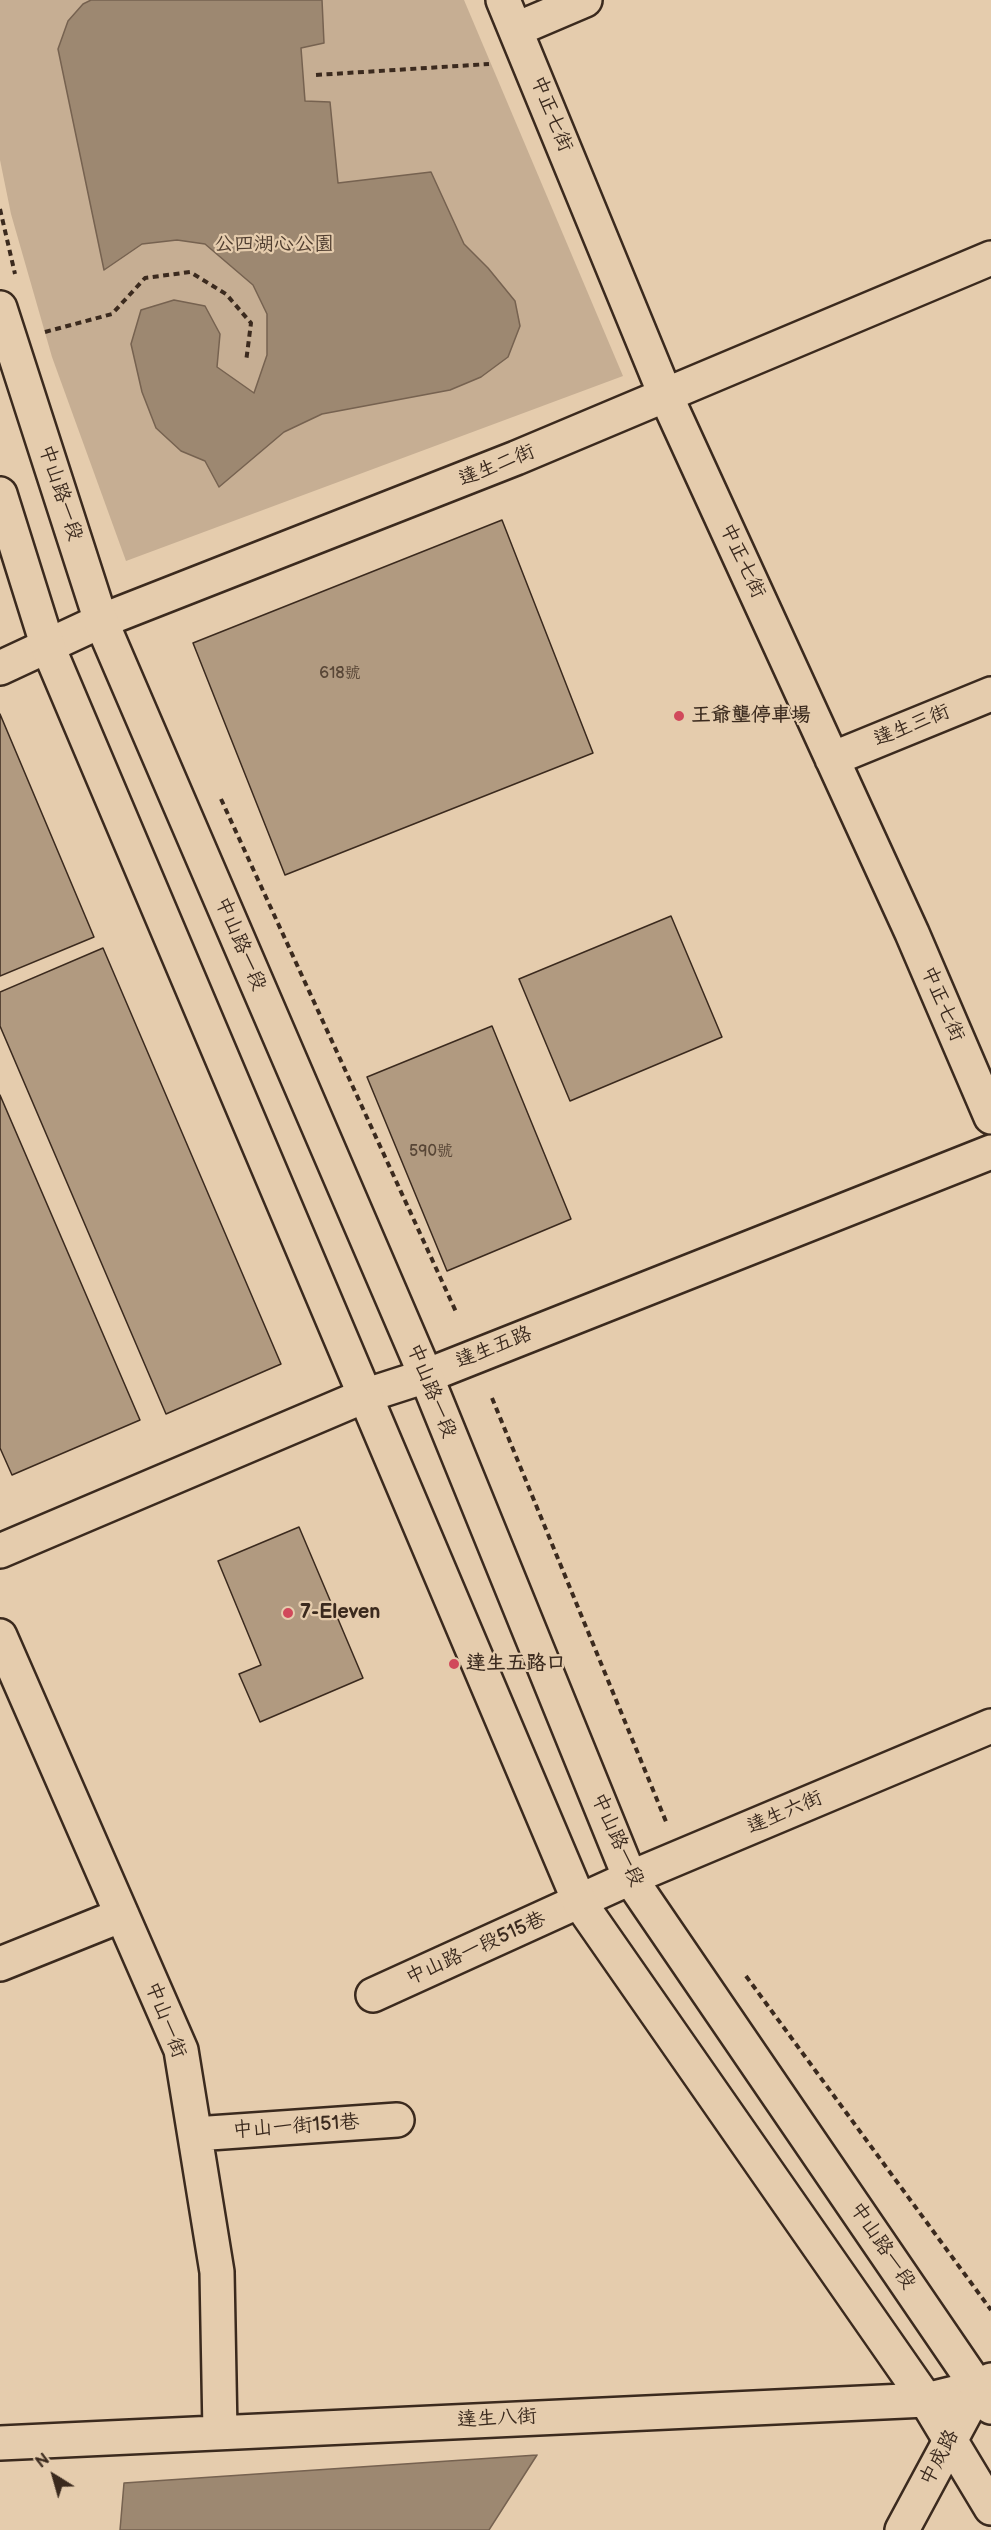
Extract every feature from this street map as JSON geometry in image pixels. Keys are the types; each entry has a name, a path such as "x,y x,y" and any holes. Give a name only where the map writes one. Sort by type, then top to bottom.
{"street":[{"path":"510,14 585,0"},
{"name":"中正七街","path":"510,14 665,394 912,933 991,1117"},
{"name":"達生二街","path":"0,668 48,648 101,621 516,458 991,258"},
{"name":"中山路一段","path":"0,308 101,621 426,1376 630,1878 987,2392"},
{"path":"0,494 48,648 580,1903 926,2400 991,2508"},
{"name":"達生三街","path":"832,759 991,694"},
{"name":"達生五路","path":"0,1551 364,1396 426,1376 991,1152"},
{"name":"中山一街","path":"0,1636 180,2050 217,2272 220,2432"},
{"name":"達生六街","path":"580,1903 630,1878 991,1726"},
{"name":"中山路一段515巷","path":"373,1995 580,1903"},
{"path":"0,1964 122,1915"},
{"name":"中山一街151巷","path":"195,2134 397,2120"},
{"name":"達生八街","path":"0,2443 926,2400 987,2392"},
{"name":"中成路","path":"902,2530 950,2439 987,2392"}],"path":[{"path":"316,75 530,61"},
{"path":"40,333 112,314 145,279 190,272 226,294 251,323 246,362"},
{"path":"219,794 457,1314"},
{"path":"492,1398 667,1824"},
{"path":"740,1968 991,2310"}],"green space":[{"name":"公四湖心公園","path":"0,0 464,0 623,376 126,561 52,357 11,214 0,160"}],"shaded area":[{"path":"91,0 322,0 324,43 301,48 305,101 330,102 338,183 431,172 464,244 488,268 515,301 520,326 508,357 481,377 450,390 322,414 284,432 219,487 205,461 181,451 156,428 142,392 131,344 141,310 174,300 205,306 220,334 217,367 254,393 267,355 267,314 253,285 205,244 177,240 142,244 104,270 58,49 68,21 83,4"},
{"path":"537,2455 489,2530 120,2530 124,2483"}],"building":[{"path":"502,520 593,753 285,875 193,643"},
{"path":"0,714 94,937 0,976"},
{"path":"671,916 722,1037 570,1101 519,979"},
{"path":"103,948 281,1364 166,1414 0,1026 0,992"},
{"path":"492,1026 571,1219 447,1271 367,1077"},
{"path":"0,1095 140,1420 12,1475 0,1448"},
{"name":"7-Eleven","path":"299,1527 363,1678 260,1722 239,1674 261,1665 218,1561"}],"place":[{"name":"王爺壟停車場","path":"679,716"},
{"name":"7-Eleven","path":"288,1613"},
{"name":"達生五路口","path":"454,1664"}]}
